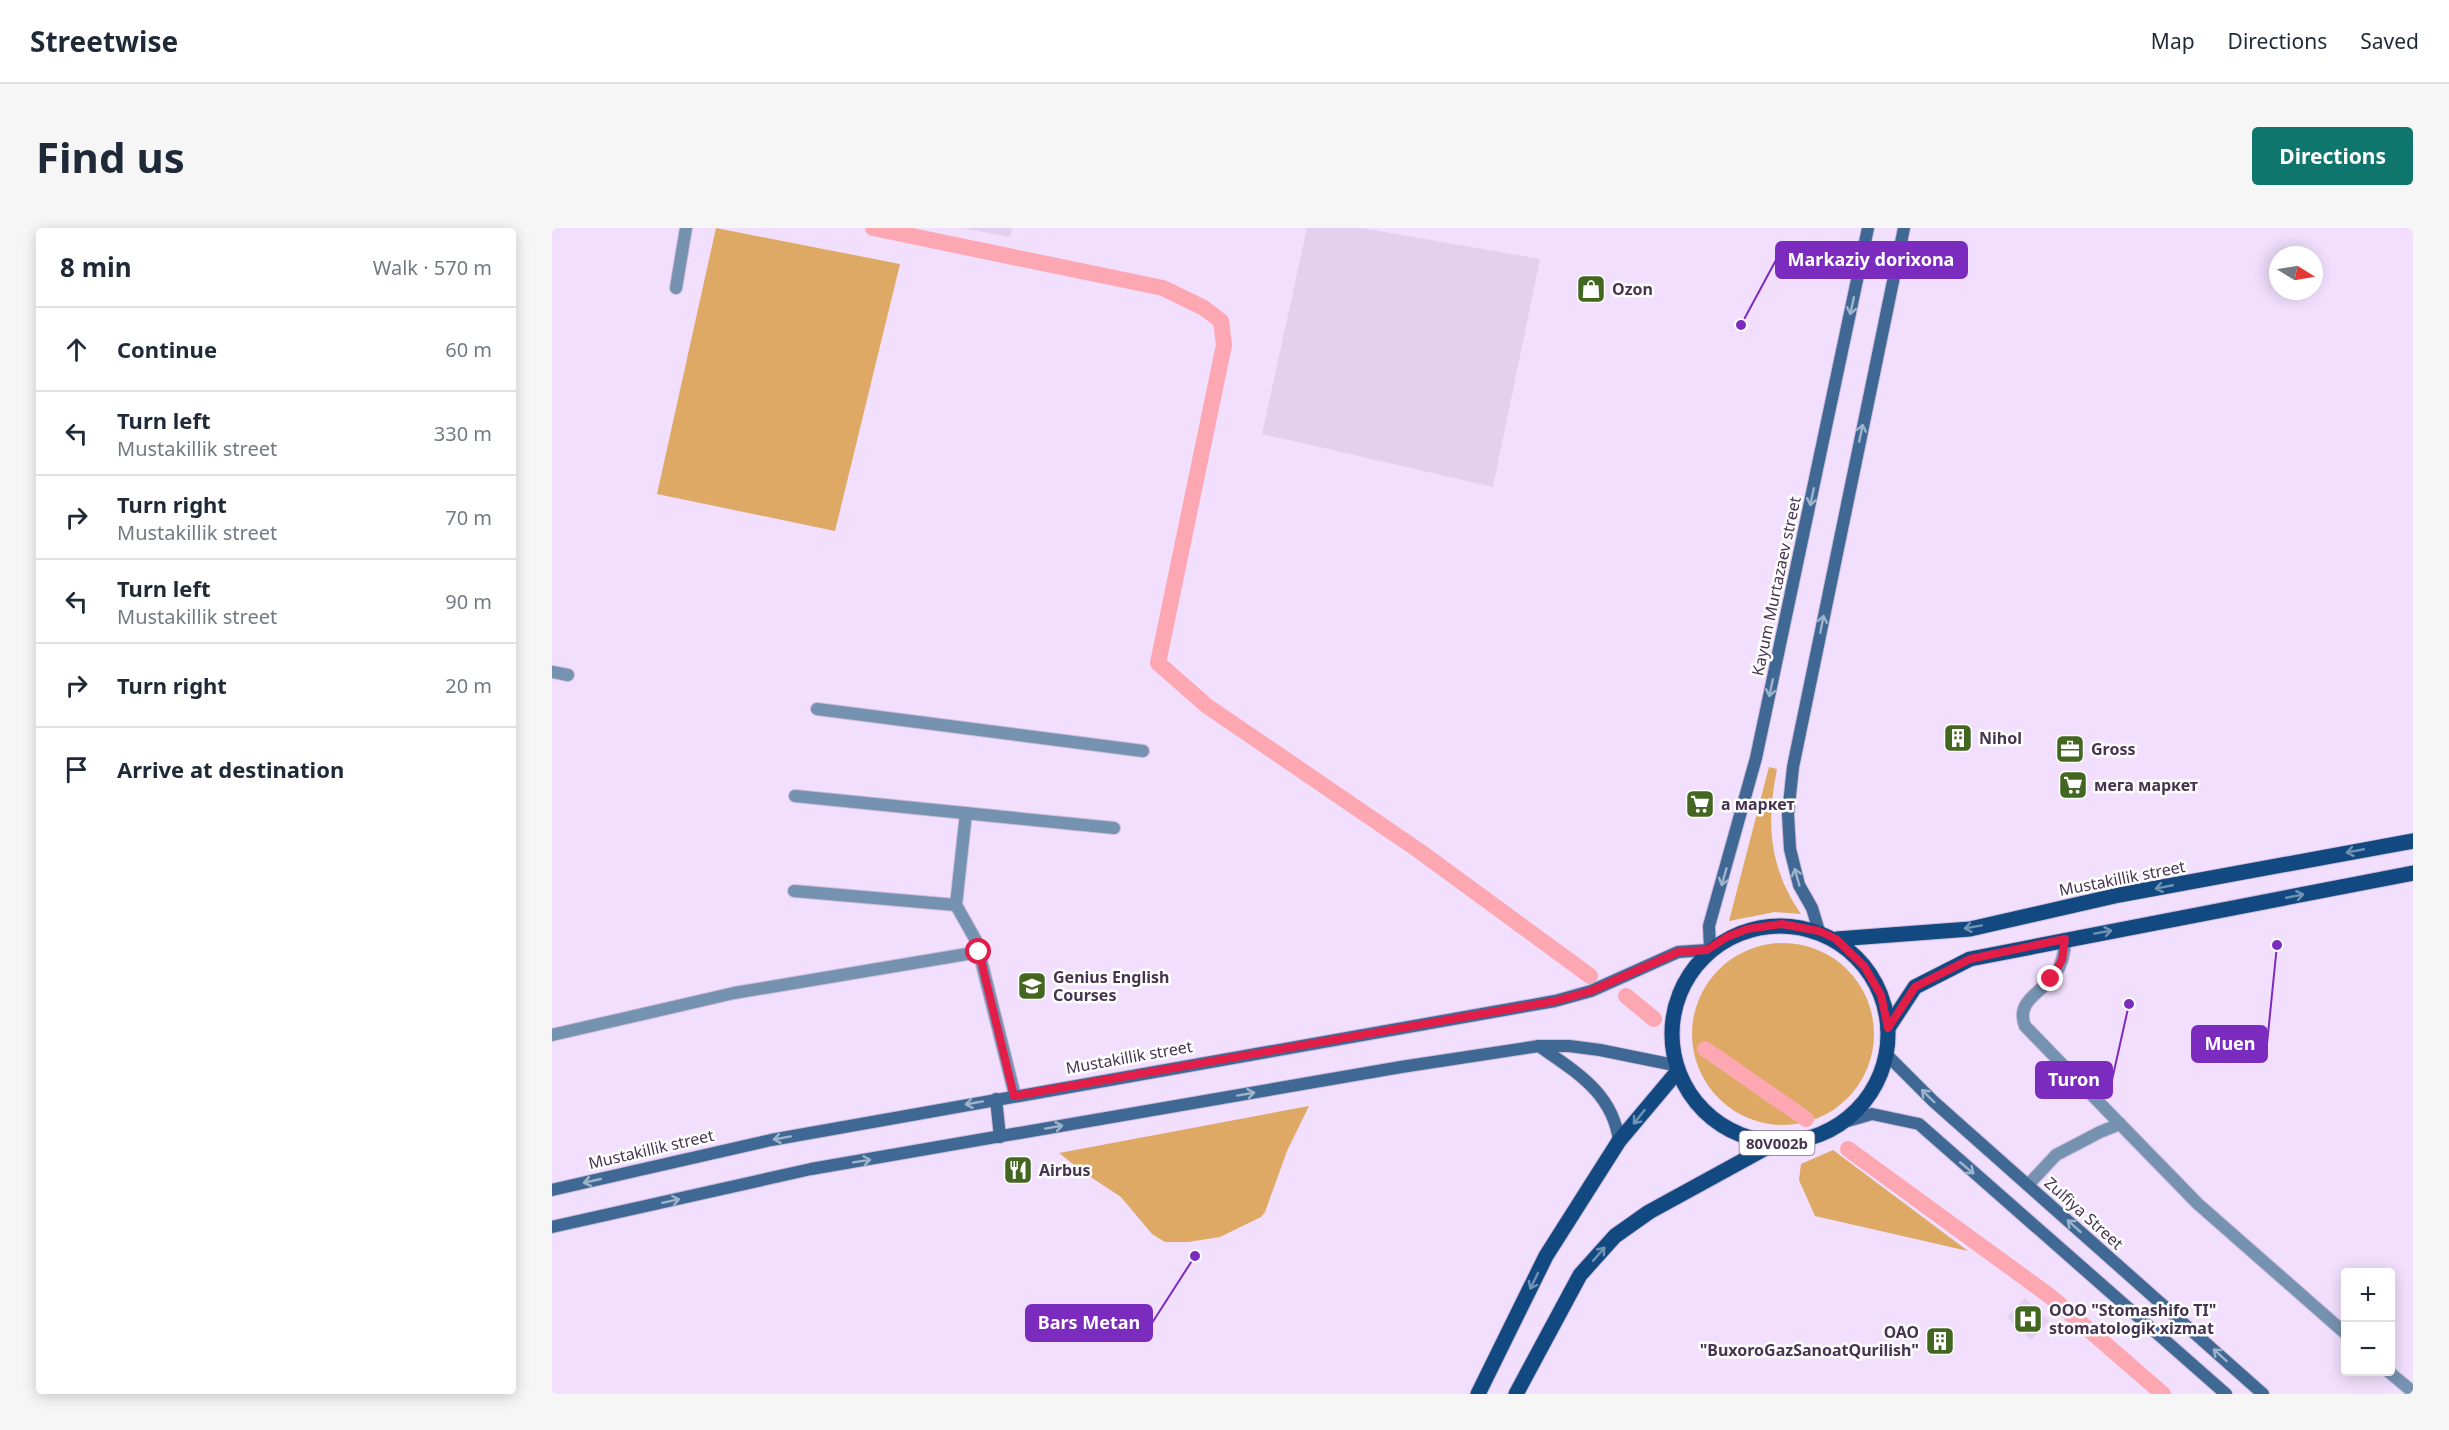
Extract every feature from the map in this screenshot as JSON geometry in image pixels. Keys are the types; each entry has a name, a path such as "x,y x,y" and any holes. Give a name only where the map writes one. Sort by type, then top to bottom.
{"main road":[{"name":"Kayum Murtazaev street","path":"1708,949 1709,926 1756,758 1868,228"},
{"path":"1819,931 1812,908 1799,885 1790,849 1788,814 1793,767 1904,228"},
{"name":"Mustakillik street","path":"1836,939 1970,929 2119,895 2413,840"},
{"name":"Mustakillik street","path":"1888,1028 1915,987 1970,959 2413,873"},
{"name":"Mustakillik street","path":"552,1190 771,1140 1555,1001 1591,991 1678,952 1708,949 1727,937 1747,929 1782,924 1819,931 1836,939 1864,966 1881,995 1888,1028 1886,1054 1878,1080 1863,1103 1844,1122 1812,1140 1775,1143 1739,1135 1706,1114 1675,1069 1671,1031 1677,1006 1708,949"},
{"path":"1539,1046 1599,1093 1610,1107 1617,1124 1620,1141"},
{"path":"552,1227 811,1169 1401,1067 1539,1046 1593,1049 1675,1069 1620,1141 1546,1256 1478,1394"},
{"name":"Zulfiya Street","path":"1886,1054 1933,1101 2263,1394"},
{"path":"996,1099 1000,1137"},
{"path":"1844,1122 1872,1114 1919,1124 2226,1394"},
{"path":"1516,1394 1580,1275 1615,1236 1649,1212 1775,1143"}],"street":[{"path":"676,288 686,228"},
{"path":"552,672 568,675"},
{"path":"817,709 1143,751"},
{"path":"795,796 1114,828"},
{"path":"966,813 956,905 979,946 1014,1096"},
{"path":"794,891 956,905"},
{"path":"2065,939 2065,950 2056,974 2032,995 2024,1010 2022,1019 2025,1026 2198,1204 2341,1330"},
{"path":"552,1035 734,993 979,952"},
{"path":"2028,1185 2056,1155 2120,1124"},
{"path":"2395,1376 2413,1392"}],"shaded area":[{"path":"716,228 900,264 835,531 657,494"},
{"path":"962,228 1012,228 1010,237"},
{"path":"1307,228 1362,228 1540,259 1493,487 1262,434"},
{"path":"1769,767 1777,769 1771,827 1776,862 1790,897 1801,914 1775,912 1729,921"},
{"path":"1783,943 1818,950 1847,970 1867,999 1874,1034 1867,1069 1847,1098 1818,1118 1783,1125 1748,1118 1719,1098 1699,1069 1692,1034 1699,999 1719,970 1748,950"},
{"path":"1309,1106 1287,1151 1265,1212 1261,1217 1220,1237 1188,1242 1165,1242 1152,1234 1121,1197 1059,1153"},
{"path":"1833,1150 1968,1251 1815,1216 1799,1180 1801,1164"},
{"name":"OOO \"Stomashifo TI\" stomatologik xizmat","path":"2025,1298 2049,1321 2031,1340 2007,1317"}],"waterway":[{"path":"873,228 1163,288 1204,308 1221,321 1224,345 1158,663 1207,706 1418,850 1590,976"},
{"path":"1626,996 1654,1019"},
{"path":"1705,1049 1806,1119"},
{"path":"1848,1149 2051,1297 2163,1394"}],"place":[{"name":"Ozon","path":"1591,289"},
{"name":"Markaziy dorixona","path":"1741,325"},
{"name":"Nihol","path":"1958,738"},
{"name":"Gross","path":"2070,749"},
{"name":"мега маркет","path":"2073,785"},
{"name":"а маркет","path":"1700,804"},
{"name":"Muen","path":"2277,945"},
{"name":"Genius English Courses","path":"1032,986"},
{"name":"Turon","path":"2129,1004"},
{"name":"Airbus","path":"1018,1170"},
{"name":"Bars Metan","path":"1195,1256"},
{"name":"OOO \"Stomashifo TI\" stomatologik xizmat","path":"2028,1319"},
{"name":"ОАО \"BuxoroGazSanoatQurilish\"","path":"1940,1341"}],"route":[{"path":"979,952 1014,1096 1555,1001 1591,991 1678,952 1707,950 1727,937 1747,929 1782,924 1819,931 1836,939 1864,966 1881,995 1888,1028 1915,987 1970,959 2065,939 2062,960 2056,974 2051,979"}]}
